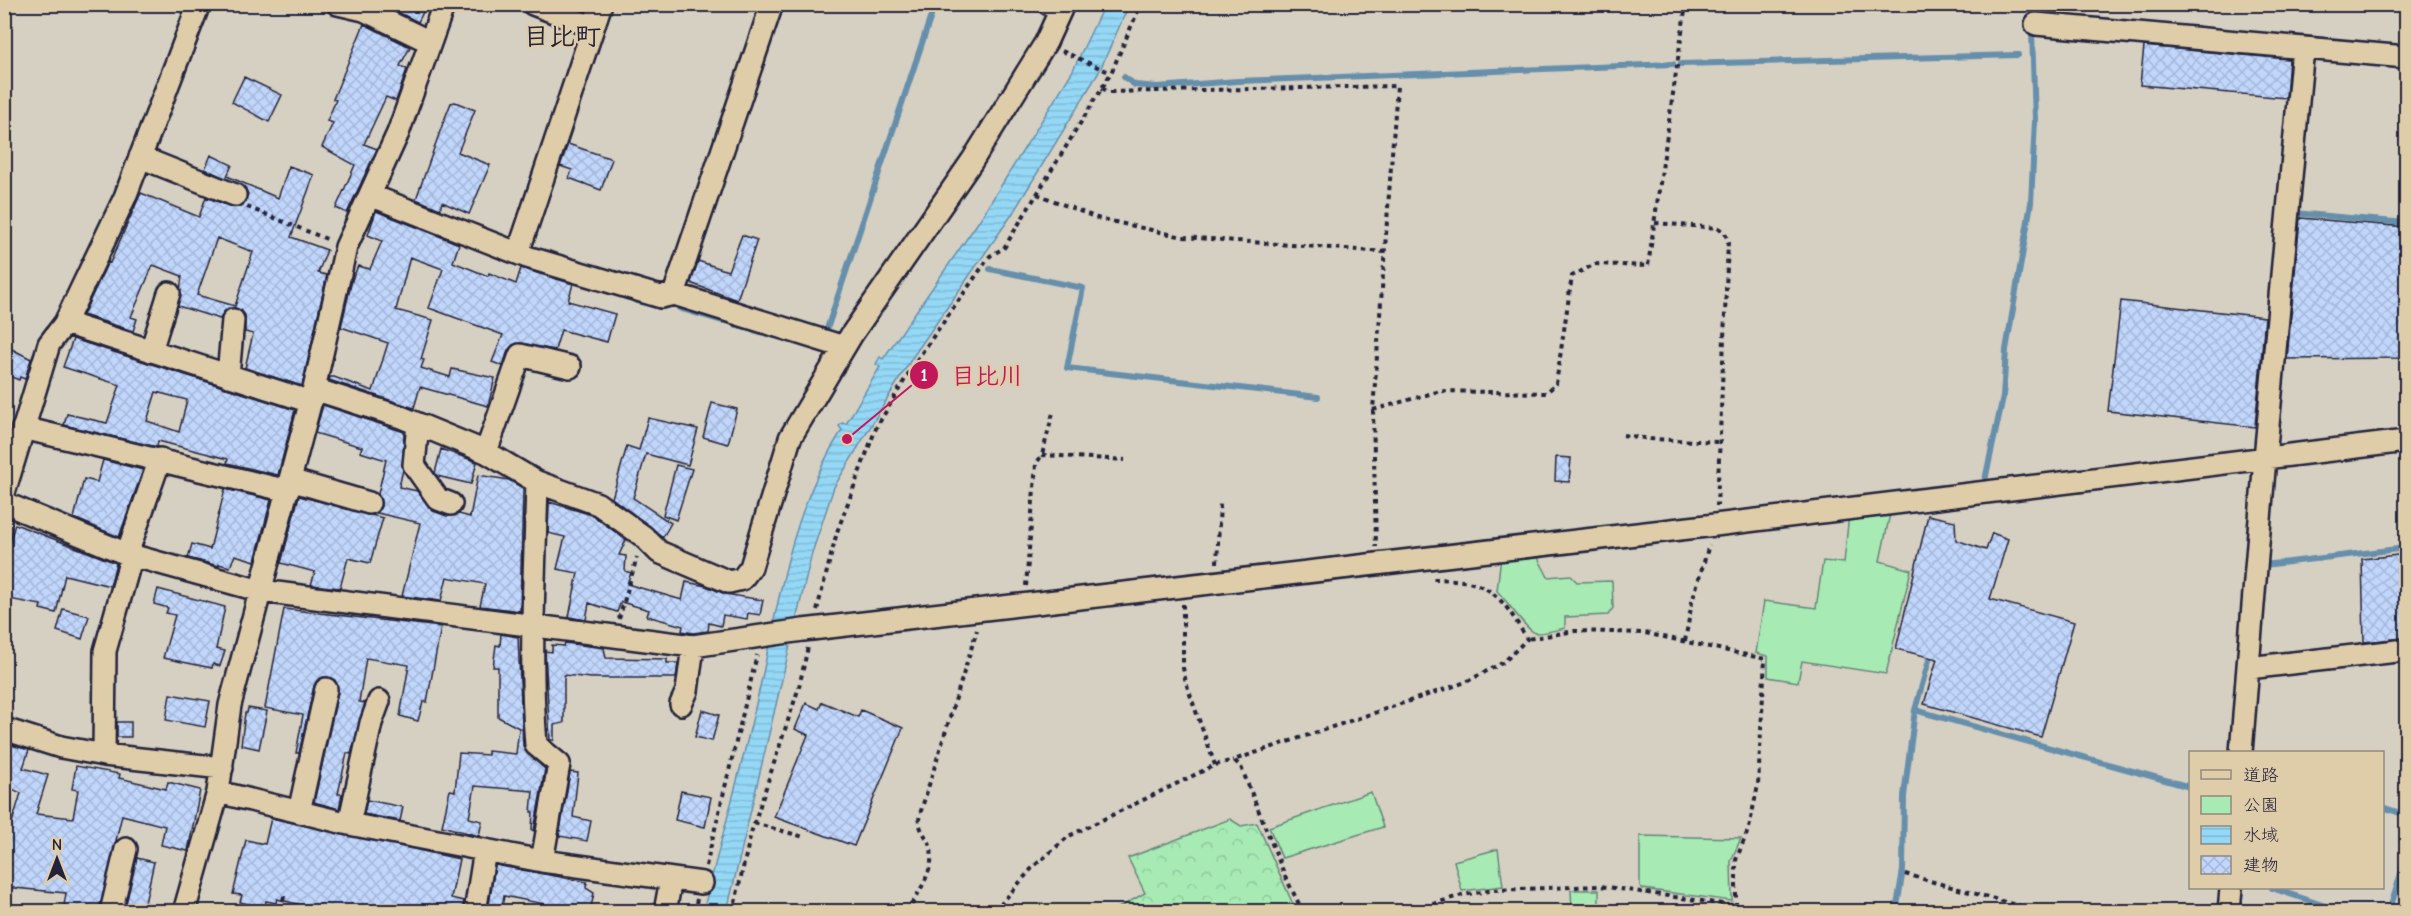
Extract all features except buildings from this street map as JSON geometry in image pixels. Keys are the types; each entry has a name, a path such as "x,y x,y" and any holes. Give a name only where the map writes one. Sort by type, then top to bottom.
{"street":[{"path":"4,493 49,344 64,323 124,197 199,4"},
{"path":"338,4 364,10 430,42"},
{"path":"184,912 218,792 230,705 312,396 346,247 398,133 444,4"},
{"path":"533,4 594,27"},
{"path":"518,253 601,4"},
{"path":"674,294 772,4"},
{"path":"64,323 228,376 418,424 486,452 537,482 598,504 643,536 660,552 729,582 742,579 751,567 790,438 844,347 972,161 1046,42 1061,9 1049,4"},
{"path":"2036,24 2406,57"},
{"path":"2241,751 2265,458 2303,48"},
{"path":"140,157 235,195"},
{"path":"370,195 518,253 661,297 674,294 844,347"},
{"path":"151,351 169,293"},
{"path":"228,376 233,320"},
{"path":"486,452 520,355 570,367"},
{"path":"418,424 414,465 438,500 451,504"},
{"path":"23,428 369,503"},
{"path":"4,503 130,554 261,591 693,646 808,629 983,608 1716,525 2406,441"},
{"path":"104,755 105,651 130,554 160,459"},
{"path":"537,482 532,626 536,745 559,764 542,861"},
{"path":"681,704 687,691 693,646"},
{"path":"2248,668 2406,650"},
{"path":"299,812 326,688"},
{"path":"349,824 371,723 379,701"},
{"path":"4,729 61,747 104,755 222,768"},
{"path":"218,792 349,824 542,861 702,883"},
{"path":"111,912 126,849"},
{"path":"475,912 485,850"},
{"path":"665,912 671,879"},
{"path":"2229,912 2231,889"}],"path":[{"path":"733,912 754,823 799,687 808,629 837,532 876,428 916,361 990,256 1004,248 1112,73 1141,4"},
{"path":"1373,410 1440,391 1546,393 1552,390 1556,384 1572,276 1594,264 1648,266 1686,4"},
{"path":"1074,58 1112,73"},
{"path":"1102,88 1109,92 1397,86 1373,410 1377,563"},
{"path":"1037,194 1097,218 1183,237 1384,252"},
{"path":"235,195 238,203 346,247"},
{"path":"1655,223 1718,228 1725,233 1728,242 1716,525 1692,602 1685,640"},
{"path":"1024,604 1036,464 1042,455 1053,413"},
{"path":"1623,435 1650,439 1720,442"},
{"path":"1042,455 1125,460"},
{"path":"1216,581 1220,504"},
{"path":"614,636 643,536"},
{"path":"1420,579 1462,579 1477,583 1491,591 1527,639"},
{"path":"1182,586 1183,668 1215,765"},
{"path":"907,912 918,893 930,860 931,848 919,828 920,814 983,608"},
{"path":"994,912 1034,867 1070,836 1215,765 1466,682 1503,662 1527,639 1575,631 1616,631 1685,640 1765,659 1758,785 1749,828 1736,861 1736,906 1600,886 1495,890 1462,895 1407,912"},
{"path":"694,912 736,750 762,636"},
{"path":"1234,760 1241,767 1285,876 1303,912"},
{"path":"754,823 804,837"},
{"path":"1905,874 2041,912"},
{"path":"281,909 285,892"},
{"path":"267,912 276,908 290,910"}],"green space":[{"path":"1891,509 1880,561 1911,570 1886,674 1802,661 1798,682 1768,677 1768,656 1756,653 1764,601 1816,608 1823,561 1844,563 1849,514"},
{"path":"1535,552 1548,577 1570,575 1577,582 1612,581 1613,608 1608,615 1565,617 1565,628 1539,633 1532,631 1497,591 1501,556"},
{"path":"1371,792 1383,827 1282,858 1269,827"},
{"path":"1230,819 1241,826 1257,823 1296,911 1113,911 1145,893 1128,858"},
{"path":"1640,836 1741,838 1731,861 1732,901 1643,889 1640,886"},
{"path":"1498,849 1503,886 1462,891 1454,861"},
{"path":"1571,890 1599,890 1599,911 1572,911"}],"water":[{"path":"1104,5 1129,5 1099,72 1011,216 912,358 834,487 812,553 727,911 703,912 753,718 779,595 794,538 814,483 842,430 839,426 842,423 846,424 880,367 876,364 880,357 883,359 979,221 1072,72"}],"waterway":[{"path":"826,332 935,4"},
{"path":"1985,480 2003,397 2006,350 2031,203 2035,120 2031,4"},
{"path":"1681,64 2018,55"},
{"path":"1124,77 1135,85 1157,87 1238,81 1673,64"},
{"path":"2294,213 2406,223"},
{"path":"990,269 1083,288 1067,368 1318,397"},
{"path":"634,300 660,307"},
{"path":"679,308 723,321"},
{"path":"735,325 775,336"},
{"path":"2264,565 2406,548"},
{"path":"1896,912 1903,870 1904,796 1915,710 1929,660"},
{"path":"1915,710 2189,787"},
{"path":"2384,808 2406,815"},
{"path":"2389,912 2406,858"},
{"path":"2275,889 2343,912"}],"place":[{"name":"目比川","path":"847,439"}],"district":[{"name":"目比町","path":"562,37"}]}
